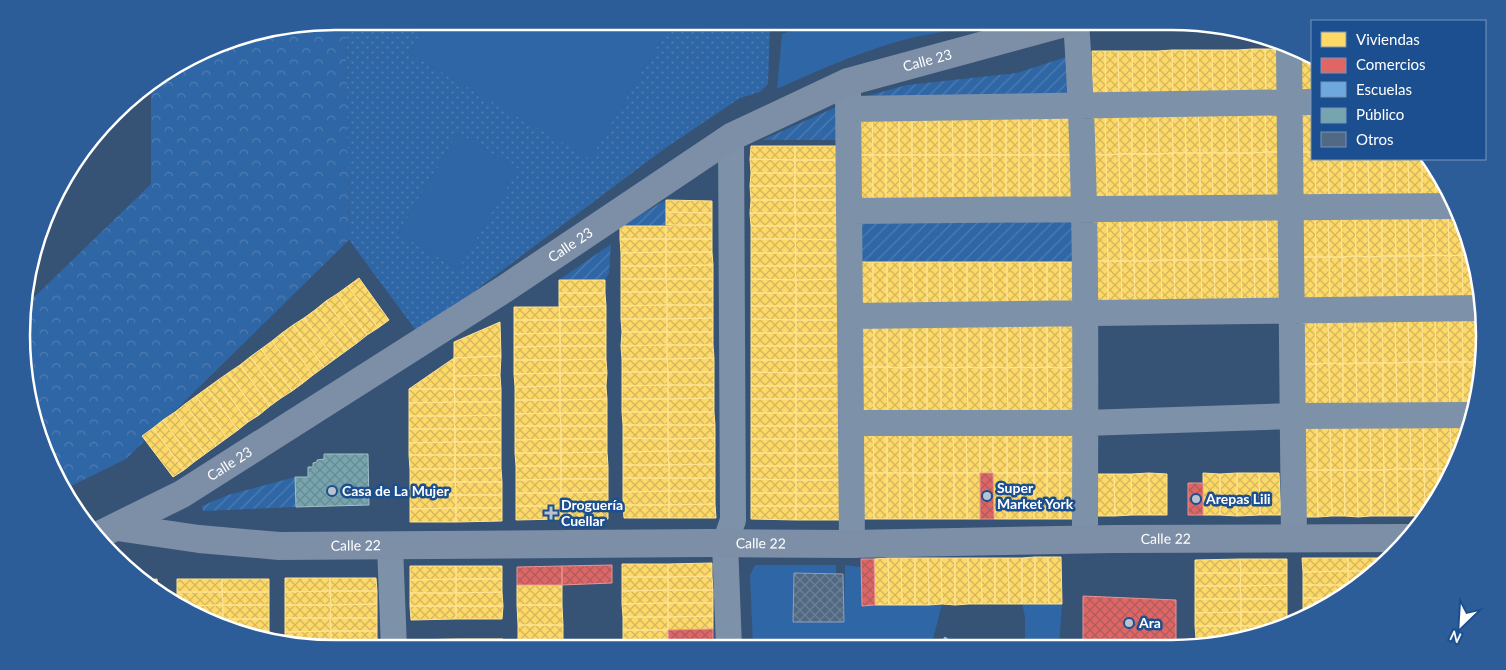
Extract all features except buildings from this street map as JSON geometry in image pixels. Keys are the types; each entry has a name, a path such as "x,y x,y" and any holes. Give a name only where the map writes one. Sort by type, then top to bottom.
{"main road":[{"name":"Calle 23","path":"108,531 182,494 506,288 731,137 848,82 1041,30"},
{"path":"182,494 179,510 190,530 199,539"},
{"name":"Calle 22","path":"108,531 279,546 852,544 1398,538"}],"street":[{"path":"1075,30 1082,104 1085,540"},
{"path":"1290,54 1301,102 1290,207 1294,539"},
{"path":"848,82 852,544"},
{"path":"849,109 1301,102"},
{"path":"729,640 725,543 733,520 731,137"},
{"path":"850,211 1448,206"},
{"path":"851,316 1474,308"},
{"path":"852,423 1085,423 1293,416 1466,415"},
{"path":"390,546 394,640"}],"green space":[{"path":"346,30 349,240 126,459 70,486 53,452 40,414 36,395 30,335 33,299 151,184 151,92 200,61 256,40 295,33"},
{"path":"346,30 423,30 409,53 590,159 667,30 770,30 768,84 760,92 740,98 664,149 417,332 349,240","holes":["458,133 518,169 458,269 398,233"]},
{"path":"423,30 667,30 590,160 409,53"},
{"path":"793,30 953,30 913,38 874,49 777,89 782,34"},
{"path":"1075,54 1075,101 856,99 907,85 1017,73"},
{"path":"843,104 844,140 762,140"},
{"path":"458,133 519,169 458,269 398,233"},
{"path":"666,200 666,226 620,226"},
{"path":"860,217 1073,217 1073,262 860,262"},
{"path":"611,244 609,273 605,280 559,280"},
{"path":"295,477 296,507 203,511 202,506 228,495"},
{"path":"755,565 836,565 836,573 794,573 794,622 844,622 845,565 861,567 862,606 942,604 933,640 753,640 750,575"},
{"path":"1022,604 1062,604 1059,640 1025,640 1025,617"}],"place":[{"name":"Casa de La Mujer","path":"332,491"},
{"name":"Super Market York","path":"987,496"},
{"name":"Arepas Lili","path":"1196,499"},
{"name":"Droguería Cuellar","path":"551,513"},
{"name":"Ara","path":"1129,623"}]}
